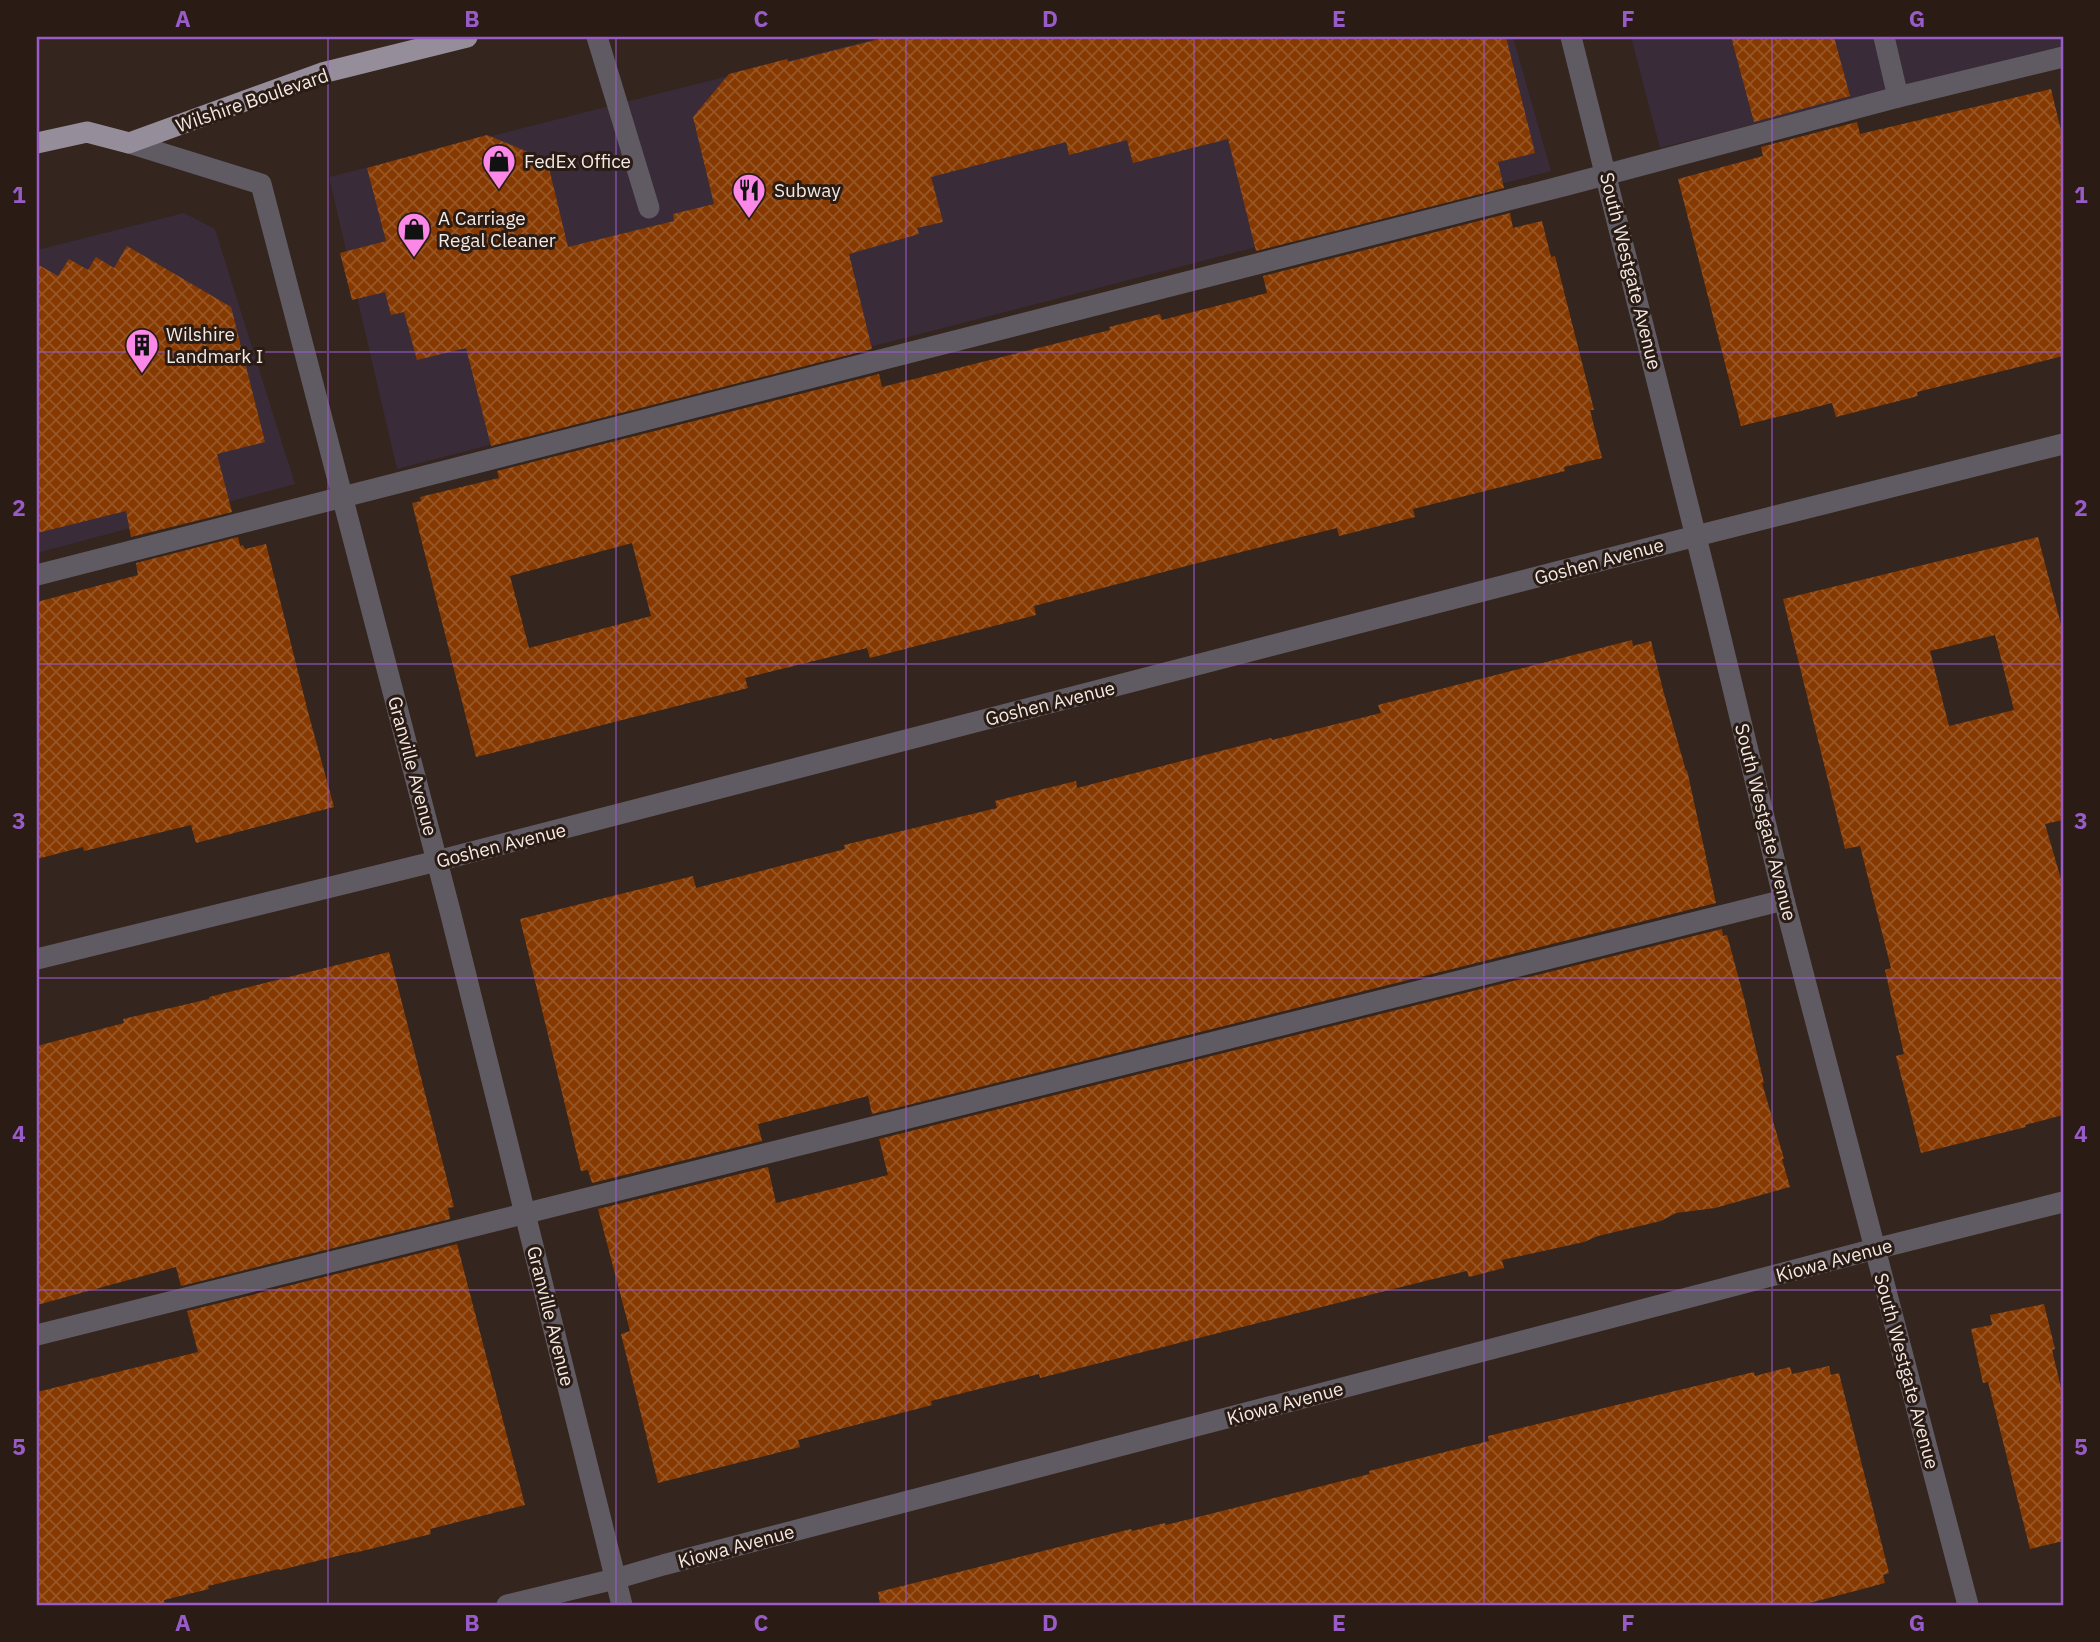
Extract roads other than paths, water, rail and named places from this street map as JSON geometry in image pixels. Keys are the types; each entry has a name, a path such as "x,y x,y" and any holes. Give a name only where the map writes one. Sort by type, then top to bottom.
{"main road":[{"name":"Wilshire Boulevard","path":"129,143 322,73 467,37"},
{"path":"37,143 87,132 129,143"}],"street":[{"path":"597,37 649,208"},
{"name":"South Westgate Avenue","path":"1571,37 1784,900 1968,1605"},
{"path":"1884,37 1898,97"},
{"path":"37,575 343,499 1607,175 1898,97 2063,57"},
{"name":"Granville Avenue","path":"129,143 261,184 438,861 622,1605"},
{"name":"Goshen Avenue","path":"37,959 438,861 1696,536 2063,444"},
{"path":"37,1335 1784,900"},
{"name":"Kiowa Avenue","path":"508,1605 2063,1202"}],"place":[{"name":"FedEx Office","path":"499,191"},
{"name":"Subway","path":"749,220"},
{"name":"A Carriage Regal Cleaner","path":"414,259"},
{"name":"Wilshire Landmark I","path":"142,375"}]}
